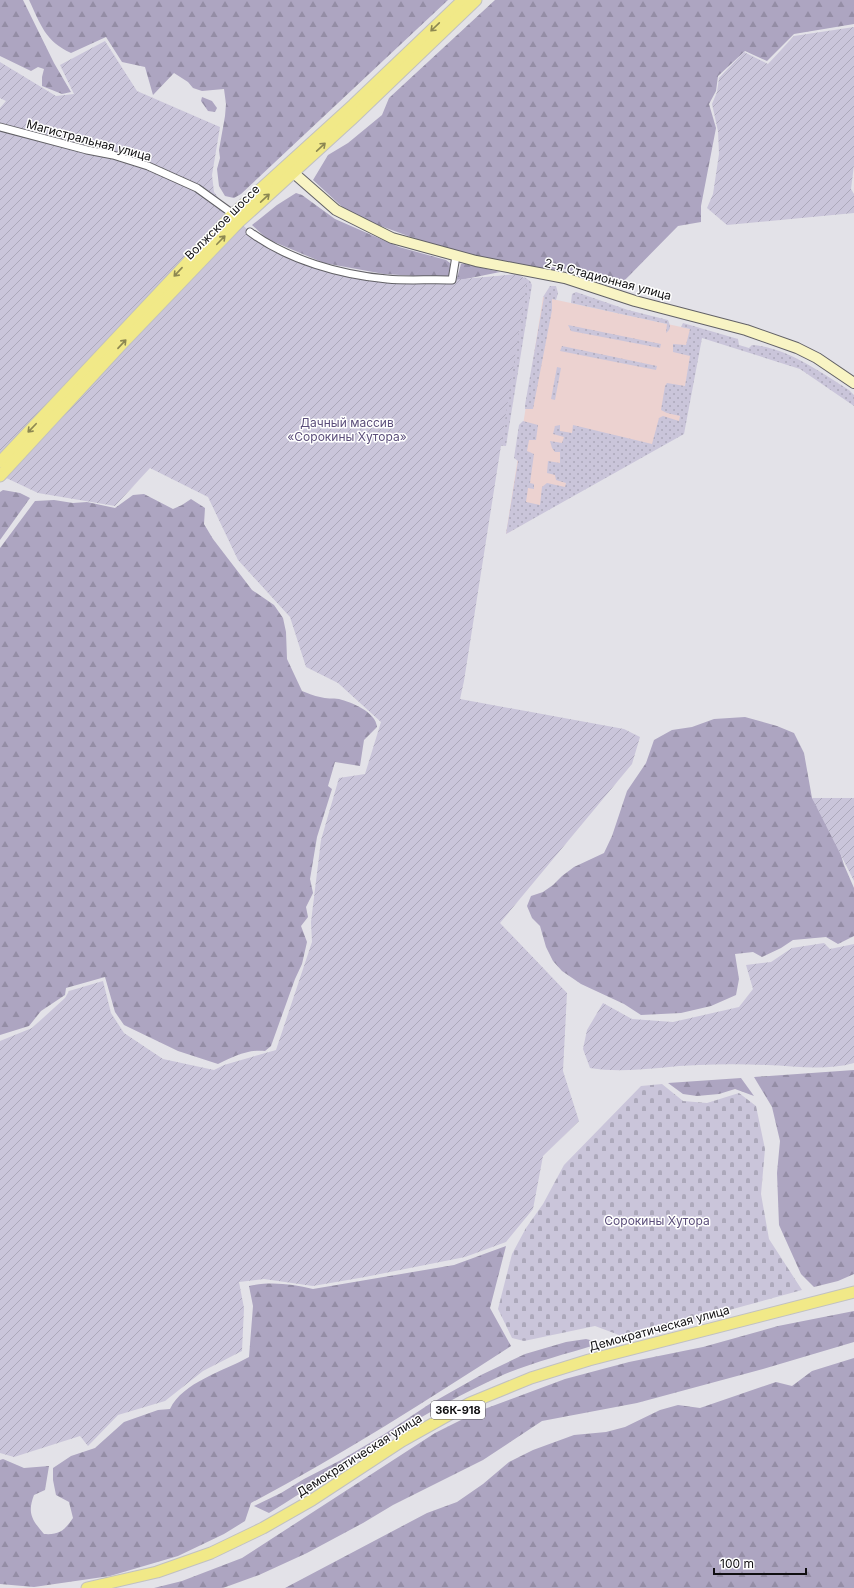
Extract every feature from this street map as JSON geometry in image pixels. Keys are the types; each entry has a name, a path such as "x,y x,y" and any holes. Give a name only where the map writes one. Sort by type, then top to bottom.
{"main road":[{"name":"Волжское шоссе","path":"0,476 121,345 289,170 353,105 463,0"},
{"name":"Волжское шоссе","path":"0,462 233,214 289,170 476,0"},
{"name":"2-я Стадионная улица","path":"289,170 336,210 392,238 456,256 565,278 635,301 746,330 797,348 817,358 854,383"},
{"name":"Демократическая улица","path":"88,1588 157,1572 211,1553 263,1528 312,1500 402,1441 464,1407 531,1378 589,1360 854,1292"}],"street":[{"name":"Магистральная улица","path":"0,127 87,150 113,155 148,166 197,188 233,214"},
{"path":"250,232 266,244 323,268 387,279 452,280 456,256"}],"shaded area":[{"path":"543,297 695,330 677,434 506,534"}],"green space":[{"path":"0,0 23,0 54,63 71,92 62,94 42,86 44,69 38,67 31,71 0,56"},
{"path":"29,0 448,0 241,194 234,198 225,196 219,186 217,169 220,158 219,150 225,116 226,104 224,89 202,91 193,88 188,82 174,73 153,95 145,67 122,62 106,37 71,53 55,43 49,38 41,25"},
{"path":"495,0 854,0 854,24 794,34 767,61 745,51 718,76 716,91 709,104 716,128 701,206 701,222 678,226 621,284 610,283 565,269 540,274 476,261 351,215 313,180 328,155 348,143 382,115 389,98"},
{"path":"854,27 854,165 851,189 854,194 854,213 727,225 707,208 713,194 719,154 718,131 712,104 717,92 719,78 744,52 768,64 794,36"},
{"name":"Дачный массив «Сорокины Хутора»","path":"105,41 137,91 220,127 212,175 214,192 227,210 250,232 323,268 387,279 452,280 518,274 527,280 460,699 624,729 640,737 632,764 500,923 567,993 563,1071 579,1121 543,1156 533,1209 506,1242 465,1257 313,1286 264,1279 239,1282 244,1308 242,1351 203,1371 165,1401 118,1415 88,1446 80,1436 14,1457 0,1453 0,1041 32,1028 65,998 69,991 103,981 111,1013 124,1033 163,1059 214,1070 224,1065 276,1050 312,942 311,922 321,840 339,778 365,774 381,722 338,683 306,667 290,617 238,560 208,497 150,468 115,506 38,493 0,475 0,108 6,101 0,98 0,62 56,96 74,94 60,65"},
{"path":"202,97 212,101 217,108 215,112 208,111 201,101"},
{"path":"296,193 302,195 335,219 399,247 446,260 450,263 448,278 384,274 324,263 267,239 252,225 277,205"},
{"path":"461,264 465,264 500,272 456,281"},
{"path":"524,277 530,281 532,285 506,446 492,445 504,376"},
{"path":"550,286 556,286 558,293 556,300 552,299 552,310 533,409 525,409 525,405 544,297"},
{"path":"576,292 628,310 668,320 670,328 666,333 667,324 571,303 572,294"},
{"path":"683,323 738,339 739,345 749,348 752,345 765,347 778,350 791,356 849,390 854,395 854,406 800,369 702,338 684,434 506,534 518,461 514,458 519,425 523,421 538,425 536,440 529,440 527,451 534,454 530,483 534,484 534,489 528,488 526,502 540,505 542,487 547,483 565,487 566,483 556,480 555,475 547,473 548,461 560,463 560,452 555,452 550,441 562,443 564,437 553,434 555,426 560,425 560,431 572,433 573,425 652,444 659,418 663,416 679,421 680,416 661,410 665,386 667,383 685,386 690,356 673,352 673,344 686,345 690,329 681,327"},
{"path":"568,325 661,344 660,348 571,331"},
{"path":"562,346 657,366 656,370 560,351"},
{"path":"557,367 561,368 555,400 551,399"},
{"path":"3,490 20,493 30,498 0,540 0,492"},
{"path":"144,494 173,509 191,499 205,508 204,524 213,539 252,590 274,605 283,618 286,632 287,659 302,691 322,698 339,699 356,705 368,712 376,722 377,727 364,740 360,766 335,762 328,786 332,789 317,837 310,879 313,893 306,907 308,917 301,926 307,942 302,964 295,979 271,1046 265,1051 247,1052 218,1064 178,1051 124,1025 115,1012 105,977 66,988 65,995 41,1011 29,1026 0,1035 0,548 35,501 54,500 73,503 87,502 115,508 133,495"},
{"path":"745,717 777,726 794,733 804,753 812,798 833,829 844,865 854,888 854,936 838,944 826,937 793,940 781,948 762,957 753,952 735,954 739,979 736,995 711,1006 681,1013 641,1015 624,1004 581,984 562,971 553,961 546,947 540,926 532,918 527,906 531,896 543,892 574,867 604,853 612,836 627,791 646,763 654,740 672,730 692,727 714,719"},
{"path":"812,798 854,798 854,881"},
{"path":"824,943 830,949 854,944 854,1063 832,1067 732,1064 631,1070 604,1070 590,1068 583,1049 587,1030 603,1003 632,1019 673,1022 739,1007 753,989 746,965 771,962 792,948"},
{"path":"854,1070 854,1274 838,1281 814,1287 801,1274 779,1225 777,1173 780,1141 772,1107 754,1077"},
{"path":"741,1078 754,1096 735,1089 719,1094 697,1096 683,1094 668,1083"},
{"name":"Сорокины Хутора","path":"662,1084 683,1101 707,1103 739,1093 756,1106 765,1149 761,1194 769,1239 802,1290 627,1338 595,1326 524,1341 512,1338 498,1309 512,1254 526,1228 543,1204 564,1165 641,1086"},
{"path":"506,1246 490,1308 511,1346 350,1447 251,1503 245,1521 224,1534 178,1556 110,1576 34,1587 0,1584 0,1460 3,1459 24,1468 49,1466 45,1490 34,1495 31,1512 36,1525 44,1534 54,1534 64,1529 73,1518 69,1502 56,1495 53,1480 53,1468 71,1456 95,1448 124,1422 158,1410 170,1409 184,1391 194,1384 249,1357 253,1306 249,1286 257,1284 281,1284 313,1289 454,1265"},
{"path":"854,1311 854,1342 763,1369 637,1403 542,1421 483,1460 393,1505 307,1553 259,1575 223,1588 154,1588 182,1581 242,1558 435,1433 479,1411 565,1379 629,1362 703,1347 778,1326"},
{"path":"586,1339 598,1342 595,1345 505,1374 474,1389 385,1439 269,1513 254,1506 341,1460 383,1435 428,1405 481,1375 525,1354 566,1342"},
{"path":"854,1358 854,1588 285,1588 427,1513 457,1502 483,1484 509,1462 533,1450 574,1435 606,1432 625,1427 660,1410 678,1405 700,1408 776,1382 792,1386 812,1371"}]}
